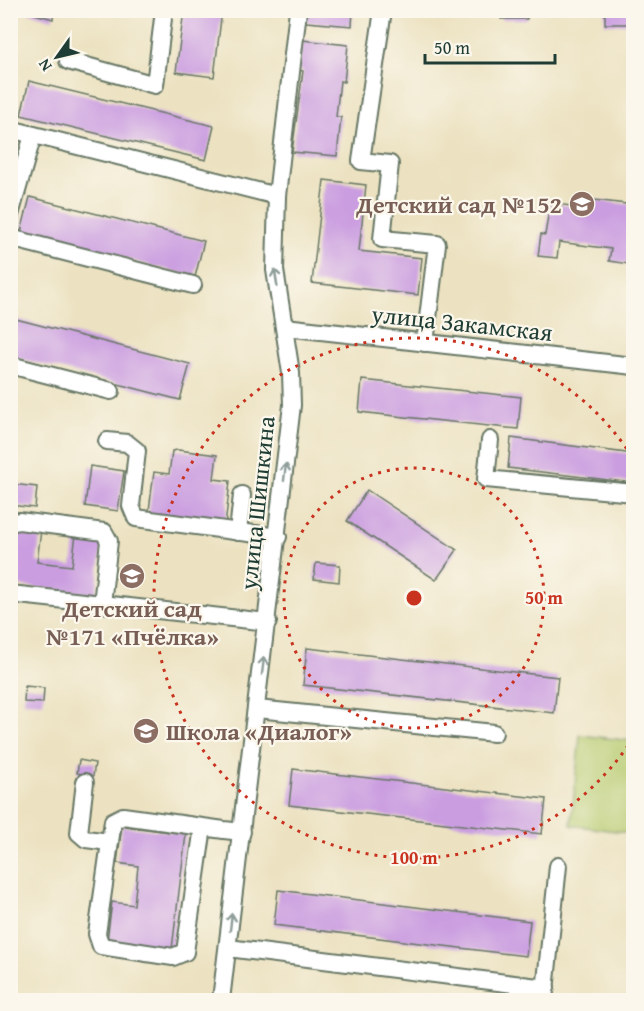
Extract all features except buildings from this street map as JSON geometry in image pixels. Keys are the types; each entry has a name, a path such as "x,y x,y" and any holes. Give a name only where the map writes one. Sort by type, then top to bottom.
{"street":[{"path":"68,62 156,85 164,10"},
{"name":"улица Шишкина","path":"221,1000 268,622 292,405 291,373 275,270 277,196 298,10"},
{"path":"383,10 361,161 390,164 382,239 437,244 424,343"},
{"path":"10,129 277,196"},
{"path":"10,215 33,135"},
{"path":"10,238 193,285"},
{"name":"улица Закамская","path":"285,327 633,366"},
{"path":"10,365 111,391"},
{"path":"490,440 486,479 633,493"},
{"path":"107,441 128,443 136,451 131,506 136,518 278,537"},
{"path":"238,532 242,495"},
{"path":"10,523 20,521 104,532 109,542 102,604"},
{"path":"10,594 268,622"},
{"path":"257,709 494,733"},
{"path":"85,782 80,833 86,839 109,842"},
{"path":"203,827 188,945 180,956 108,948 98,941 113,821 123,816 242,832"},
{"path":"228,948 545,994 558,866"}],"green space":[{"path":"580,735 633,741 634,804 630,833 571,825"}],"place":[{"name":"Детский сад №152","path":"582,204"},
{"name":"Детский сад №171 «Пчёлка»","path":"132,576"},
{"name":"Школа «Диалог»","path":"146,731"}]}
